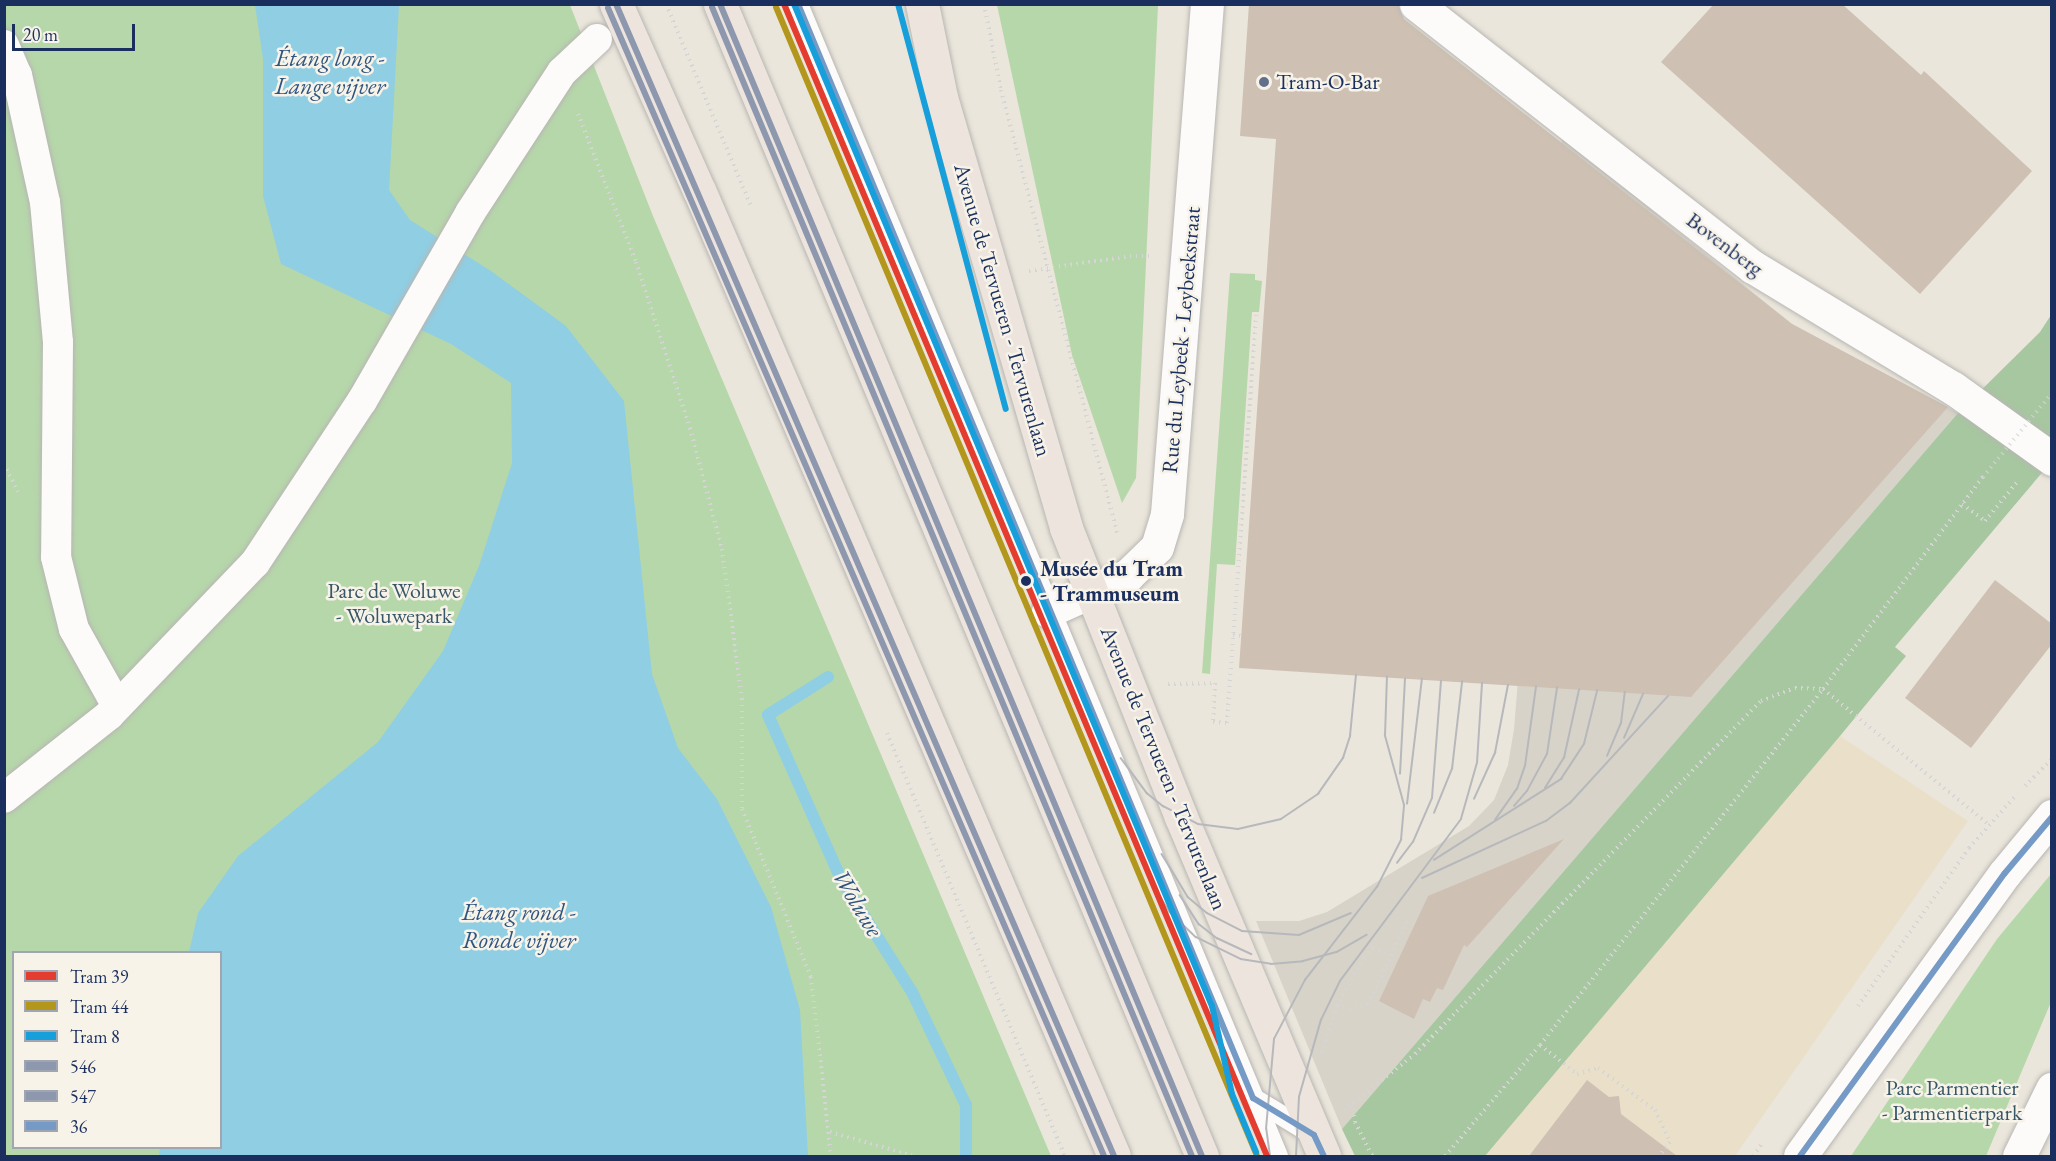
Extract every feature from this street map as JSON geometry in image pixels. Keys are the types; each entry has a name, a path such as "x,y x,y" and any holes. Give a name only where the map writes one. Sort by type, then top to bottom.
{"main road":[{"path":"616,4 699,190 1114,1156"},
{"path":"720,4 1202,1156"},
{"name":"Avenue de Tervueren - Tervurenlaan","path":"922,4 941,97 992,280 1066,528 1181,817 1319,1146"}],"street":[{"name":"Rue du Leybeek - Leybeekstraat","path":"1048,610 1093,593 1128,575 1156,547 1167,514 1207,4"},
{"name":"Bovenberg","path":"1416,4 1753,267 1953,388 2047,456"},
{"path":"4,798 117,706 255,563 362,401 454,241 562,72 597,39"},
{"path":"4,45 17,75 46,214 58,342 56,557 74,629 117,706"},
{"path":"1800,1156 1992,892 2052,816"},
{"path":"2019,1156 2052,1089"}],"lane":[{"path":"798,4 1048,610 1278,1156"},
{"path":"1253,1098 1319,1146"}],"path":[{"path":"562,72 636,262 690,428 722,549 742,699 742,809 811,977 831,1156"},
{"path":"992,280 1130,255 1188,258"},
{"path":"1162,684 1215,683 1213,722 1227,723 1256,315"},
{"path":"1445,1156 1540,1045 1823,689 1962,504 2052,393"},
{"path":"1962,504 1985,521 2047,456"},
{"path":"1233,635 1242,636"},
{"path":"1341,1113 1415,1054 1761,701 1795,688 1823,689 1988,824"},
{"path":"1337,1006 1349,1009 1368,1004 1408,919"},
{"path":"1320,1061 1337,1006 1355,970 1373,948 1391,955"},
{"path":"1540,1045 1576,1074 1598,1068 1655,1110 1670,1142 1659,1156"},
{"path":"1353,1102 1355,1122 1372,1156"},
{"path":"830,1132 914,1156"}],"shaded area":[{"path":"1562,137 1792,324 1958,413 1342,1129 1256,921 1299,921 1327,912 1469,826 1494,800 1508,765 1514,729"},
{"path":"1840,736 1968,821 1735,1156 1485,1156"}],"green space":[{"name":"Parc de Woluwe - Woluwepark","path":"5,5 570,5 653,216 1051,1156 5,1156"},
{"path":"997,5 1158,5 1136,478 1122,503 1072,355"},
{"path":"1230,273 1255,274 1255,280 1262,281 1259,312 1252,312 1235,565 1217,564 1210,674 1202,673"},
{"path":"2051,315 2051,462 1895,647 1906,656 1840,736 1485,1156 1355,1156 1342,1129 1958,413 2040,332"},
{"name":"Parc Parmentier - Parmentierpark","path":"2051,874 2051,1002 1986,1156 1851,1156 1997,939"}],"water":[{"name":"Étang rond - Ronde vijver","path":"255,5 399,5 389,190 410,220 491,271 566,326 624,401 652,674 678,748 717,799 771,907 800,1010 808,1156 159,1156 160,1149 222,1149 222,951 189,951 198,913 238,856 378,742 443,651 479,566 512,463 511,383 451,344 281,264 263,196 263,59"}],"building":[{"path":"1249,4 1398,4 1404,19 1792,324 1948,407 1691,697 1239,668 1276,139 1240,136"},
{"path":"1714,4 1842,4 1921,75 1924,71 2032,171 1920,294 1661,62"},
{"path":"1995,580 2052,624 2052,644 1971,748 1905,698"},
{"path":"1564,839 1467,947 1464,945 1443,990 1437,988 1430,1002 1423,999 1414,1019 1379,1001 1428,896"},
{"path":"1587,1080 1609,1097 1619,1096 1621,1114 1677,1156 1529,1156"}],"waterway":[{"name":"Woluwe","path":"828,677 768,715 841,879 912,992 966,1105 966,1156"}],"tram line":[{"name":"39","path":"784,4 1267,1156"},
{"name":"8","path":"794,4 1212,1006 1232,1094 1256,1152"},
{"name":"8","path":"898,4 1006,409"},
{"name":"44","path":"776,7 1257,1156"},
{"path":"1121,758 1147,793 1163,806 1198,824 1238,829 1281,819 1318,794 1343,758 1350,736 1356,675"},
{"path":"1270,1156 1266,1129 1274,1039 1305,980 1377,887 1401,840 1404,805 1385,736 1387,677"},
{"path":"1400,774 1405,679"},
{"path":"1407,804 1422,679"},
{"path":"1397,863 1413,842 1432,798 1441,681"},
{"path":"1434,813 1452,769 1462,682"},
{"path":"1296,1156 1299,1097 1321,1020 1340,981 1461,819 1477,763 1482,683"},
{"path":"1474,799 1495,753 1508,685"},
{"path":"1495,820 1517,789 1525,766 1536,687"},
{"path":"1514,806 1527,791 1547,754 1557,688"},
{"path":"1545,788 1564,758 1579,690"},
{"path":"1434,860 1561,779 1584,744 1597,691"},
{"path":"1607,756 1621,723 1625,692"},
{"path":"1624,738 1643,694"},
{"path":"1422,878 1546,821 1570,803 1668,696"},
{"path":"1162,854 1188,897 1207,913 1242,931 1299,935 1351,913"},
{"path":"1155,888 1170,912 1196,937 1241,959 1271,964 1303,961 1337,952 1366,935"},
{"path":"1180,895 1199,924 1217,938 1252,954"}],"transit line":[{"name":"546","path":"616,4 1114,1156"},
{"name":"546","path":"720,4 1202,1156"},
{"name":"36","path":"798,4 1253,1098 1314,1135 1324,1156"},
{"name":"547","path":"712,7 1192,1156"},
{"name":"547","path":"608,8 1104,1156"},
{"name":"36","path":"1800,1156 2005,873 2052,817"}],"place":[{"name":"Tram-O-Bar","path":"1264,82"},
{"name":"Musée du Tram - Trammuseum","path":"1026,581"}],"water label":[{"name":"Étang long - Lange vijver","path":"330,72"}]}
